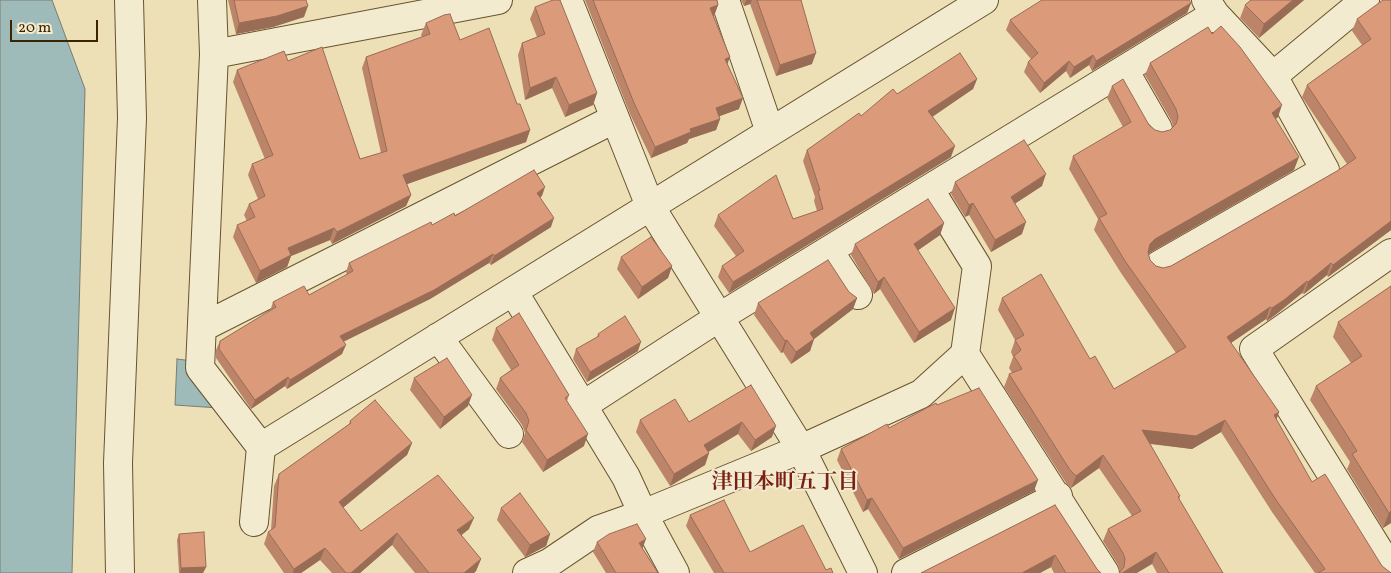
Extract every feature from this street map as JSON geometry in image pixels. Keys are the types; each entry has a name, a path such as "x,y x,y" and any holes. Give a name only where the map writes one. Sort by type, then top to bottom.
{"street":[{"path":"120,573 118,463 132,118 129,0"},
{"path":"212,0 214,54 200,368 260,446 254,522"},
{"path":"214,54 498,0"},
{"path":"570,0 614,119 650,206 800,449 863,573"},
{"path":"725,0 770,132"},
{"path":"260,446 984,0"},
{"path":"1273,76 1366,0"},
{"path":"582,406 718,318 1124,70 1211,7 1273,76 1325,170 1159,265"},
{"path":"1124,70 1158,129"},
{"path":"203,327 614,119"},
{"path":"527,573 549,563 598,530 643,514 800,449 921,394 965,354 977,266 930,190"},
{"path":"829,251 858,295"},
{"path":"1391,253 1254,349 1391,570"},
{"path":"513,291 626,477 674,573"},
{"path":"438,337 509,434"},
{"path":"965,354 1058,496 1105,573"},
{"path":"906,573 1058,496"}],"water":[{"path":"0,0 52,0 85,89 72,573 0,573"},
{"path":"177,359 192,361 219,408 175,405"}],"building":[{"path":"234,0 306,0 308,6 277,16 239,23"},
{"path":"553,0 560,0 597,93 569,105 556,77 530,88 522,43 545,34 535,7"},
{"path":"593,0 717,0 718,5 710,8 730,57 725,59 743,98 716,108 720,119 690,129 691,132 655,147 634,103"},
{"path":"757,0 801,0 816,53 780,65"},
{"path":"1042,0 1189,0 1191,3 1096,61 1093,55 1074,67 1069,61 1044,83 1028,62 1038,53 1010,20"},
{"path":"1251,0 1293,0 1264,24 1245,5"},
{"path":"1383,0 1391,0 1391,221 1333,265 1331,263 1284,300 1272,308 1270,307 1227,337 1279,412 1274,415 1312,482 1325,474 1382,566 1391,573 1318,573 1325,569 1276,500 1225,420 1196,436 1142,430 1180,496 1178,497 1223,573 1169,573 1156,552 1119,573 1124,567 1125,559 1108,529 1141,511 1103,455 1076,476 1070,470 1009,374 1022,369 1014,356 1021,350 1015,340 1024,335 1002,298 1041,274 1090,359 1095,356 1114,389 1186,347 1125,261 1099,218 1107,214 1073,156 1131,122 1112,86 1123,79 1149,125 1155,130 1162,132 1170,130 1176,124 1178,117 1176,109 1150,63 1208,27 1212,34 1221,26 1240,47 1282,105 1272,113 1299,157 1155,239 1150,244 1148,252 1150,260 1156,266 1163,268 1171,266 1337,171 1356,158 1307,85 1371,39 1357,19"},
{"path":"450,14 460,40 489,28 517,104 520,104 530,130 403,175 411,195 337,232 334,228 288,248 291,255 260,271 237,225 255,217 249,204 265,196 252,164 273,155 237,70 284,51 288,61 322,47 360,159 387,151 366,57 430,34 426,23"},
{"path":"960,53 977,79 928,111 955,146 733,282 722,266 744,251 718,215 776,175 793,219 823,209 818,191 820,190 807,150 859,113 861,116 893,89 897,94"},
{"path":"1024,140 1046,174 1011,197 1026,222 995,240 973,203 969,205 955,182"},
{"path":"534,170 545,187 537,193 554,218 494,256 493,254 434,290 340,336 346,345 290,380 288,377 255,400 219,349 220,341 276,307 273,302 304,286 309,295 353,271 349,263 431,222 432,225 454,213 455,216"},
{"path":"928,199 944,223 914,244 955,308 919,332 884,277 878,282 855,244"},
{"path":"651,237 672,266 642,287 621,257"},
{"path":"828,260 849,292 857,298 810,333 814,339 796,352 787,340 785,341 758,303"},
{"path":"1391,286 1391,511 1389,513 1352,454 1357,451 1316,386 1362,356 1338,322"},
{"path":"519,313 569,395 565,398 588,434 547,460 526,430 529,421 526,413 500,378 519,365 496,328"},
{"path":"625,316 641,342 590,372 576,349 599,336 598,334"},
{"path":"447,358 472,395 444,417 414,378"},
{"path":"751,385 776,426 755,440 742,422 704,445 709,453 674,474 640,420 675,399 689,422"},
{"path":"979,388 1038,480 903,548 872,498 867,500 841,449 887,424 889,428 936,403 937,405"},
{"path":"375,400 412,443 339,502 361,531 438,475 474,518 457,530 481,559 464,573 429,573 397,533 351,573 346,573 325,548 294,569 268,532 275,527 279,474 351,423 350,421"},
{"path":"520,493 550,534 530,545 501,508"},
{"path":"724,500 750,552 803,525 826,570 831,568 833,573 724,573 690,515"},
{"path":"1055,505 1101,573 1066,573 1055,555 1022,573 921,573"},
{"path":"637,524 646,539 639,543 658,573 616,573 597,542 609,534"},
{"path":"204,532 206,567 181,568 179,534"}],"district":[{"name":"津田本町五丁目","path":"785,484"}]}
